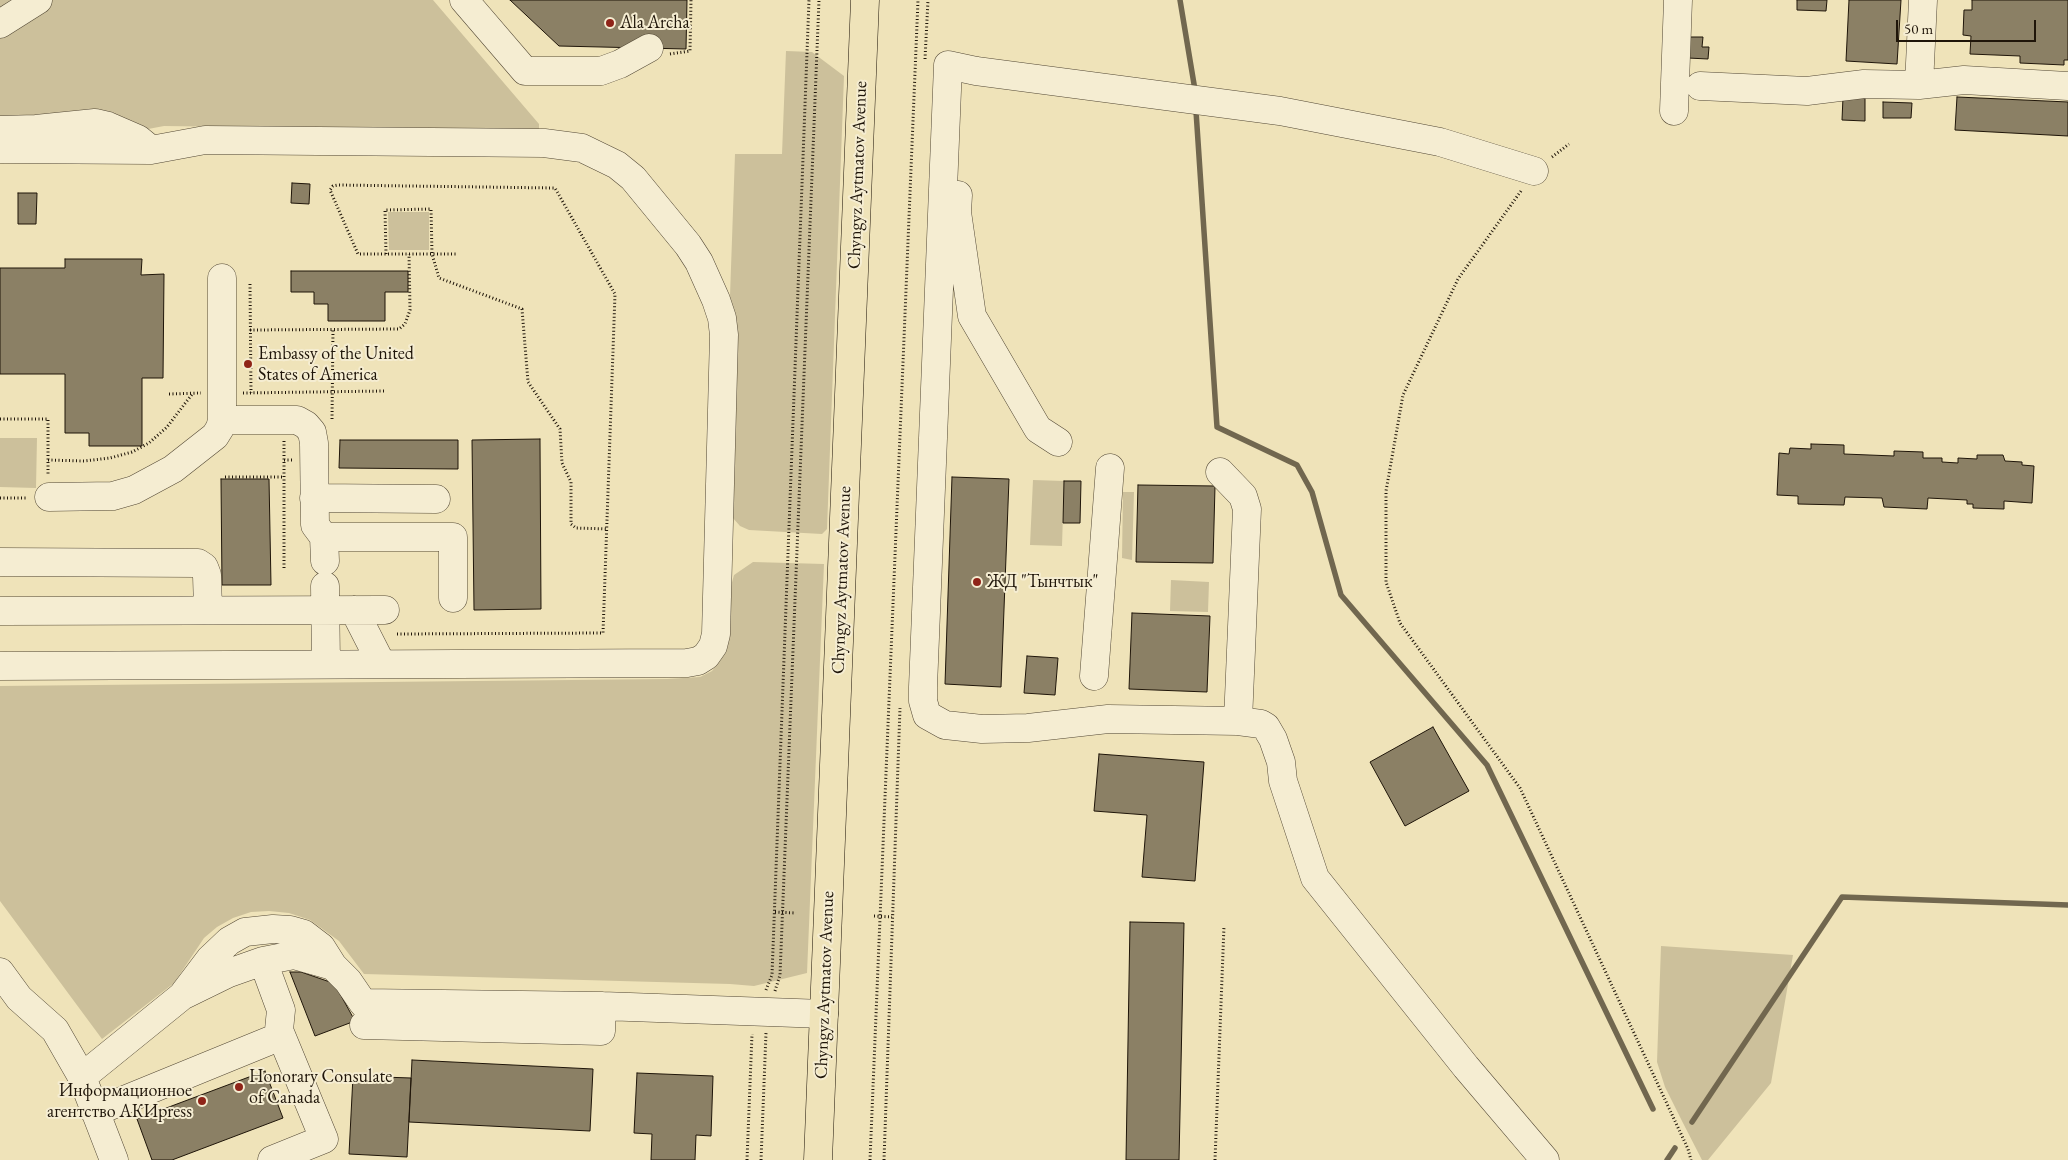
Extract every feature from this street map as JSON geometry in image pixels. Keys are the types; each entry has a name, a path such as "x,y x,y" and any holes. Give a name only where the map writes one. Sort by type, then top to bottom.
{"main road":[{"name":"Chyngyz Aytmatov Avenue","path":"818,1160 866,0"}],"street":[{"path":"0,24 38,0"},
{"path":"464,0 525,71 602,71 620,64 649,48"},
{"path":"1674,111 1678,0"},
{"path":"1920,85 1923,0"},
{"path":"956,66 1138,93 1280,111 1440,142 1534,171"},
{"path":"956,66 957,212 972,316 1038,429 1058,442"},
{"path":"956,66 923,687 923,701 927,715 945,725 973,728 1028,728 1108,719 1238,721 1261,724 1266,727 1273,739 1281,762 1283,781 1315,878 1466,1067 1545,1160"},
{"path":"1700,86 1807,91 1864,84 1920,85 1964,80 2068,86"},
{"path":"0,130 36,129 95,123 108,126 138,139 151,150"},
{"path":"0,149 151,150 205,140 544,143 582,148 617,165 633,178 688,245 709,283 722,318 724,334 720,541 716,634 713,646 706,656 698,661 687,663 0,666"},
{"path":"48,497 113,496 141,486 190,458 215,436 222,420 222,278"},
{"path":"222,420 297,420 306,425 312,432 314,443 315,525 325,574 326,664"},
{"path":"1094,676 1110,468"},
{"path":"1220,472 1243,496 1247,509 1238,721"},
{"path":"314,498 436,499"},
{"path":"0,611 208,610 453,537 453,598"},
{"path":"0,562 198,563 204,567 207,575 208,610"},
{"path":"325,574 354,610 381,663"},
{"path":"354,610 385,610"},
{"path":"182,996 210,959 237,936 253,930 273,929 290,930 304,934 321,947 332,966 348,981 362,1003 602,1006 824,1014"},
{"path":"264,961 281,942 273,929"},
{"path":"237,936 239,954 264,961"},
{"path":"82,1077 182,996 229,973 264,961 294,955 332,966"},
{"path":"264,961 281,1010 279,1030 281,1036 324,1139 272,1160"},
{"path":"0,972 19,998 55,1030 82,1077 114,1160"},
{"path":"364,1025 601,1031 602,1006"},
{"path":"95,1112 281,1036"}],"path":[{"path":"761,1160 766,1022 763,1011 772,976 775,912 809,0"},
{"path":"747,1160 753,1022 763,1011 780,975 819,0"},
{"path":"870,1160 918,0"},
{"path":"1569,144 1534,171 1458,279 1403,395 1386,491 1386,582 1400,624 1520,788 1684,1140 1690,1160"},
{"path":"398,634 603,633 616,294 555,188 333,186 330,190 358,254 456,254"},
{"path":"386,254 385,210 431,209 432,254 439,278 522,309 528,382 560,429 562,462 571,482 571,524 576,528 606,529"},
{"path":"250,330 399,329 405,324 410,310 409,254"},
{"path":"250,284 251,393"},
{"path":"332,330 332,422"},
{"path":"170,394 385,391"},
{"path":"48,460 93,460 132,452 149,443 167,427 193,393"},
{"path":"0,419 48,419 48,497 0,498"},
{"path":"284,420 284,569"},
{"path":"225,477 284,477"},
{"path":"775,912 796,913"},
{"path":"874,916 892,917"},
{"path":"1215,1160 1224,926"}],"shaded area":[{"path":"0,0 433,0 539,124 539,131 164,126 90,140 0,138"},
{"path":"786,51 812,52 844,76 827,529 822,534 749,530 740,526 732,517 730,296 735,154 782,154"},
{"path":"388,212 429,212 429,250 389,250"},
{"path":"0,438 37,438 36,488 0,487"},
{"path":"1033,480 1064,481 1062,546 1030,545"},
{"path":"1123,492 1134,492 1132,560 1122,558"},
{"path":"753,562 824,564 807,973 754,986 364,974 339,941 310,920 289,913 251,912 233,918 217,927 204,938 174,983 102,1039 0,901 0,686 667,679 700,677 712,671 727,648 730,635 731,586 734,575"},
{"path":"1171,580 1209,582 1208,612 1170,611"},
{"path":"1661,946 1793,955 1771,1083 1708,1160 1702,1160 1665,1087 1657,1062"}],"building":[{"name":"Ala Archa","path":"510,0 687,0 686,49 559,46"},
{"path":"1797,0 1827,0 1826,11 1797,10"},
{"path":"1849,0 1901,0 1897,64 1846,61"},
{"path":"1972,0 2068,0 2068,60 2064,60 2064,65 2020,63 2020,56 1970,54 1971,36 1963,35 1964,10 1972,10"},
{"path":"1689,37 1703,37 1702,47 1709,47 1708,59 1688,58"},
{"path":"1843,97 1865,98 1865,121 1842,120"},
{"path":"1957,97 2068,102 2068,136 1955,130"},
{"path":"1883,102 1912,103 1911,118 1883,118"},
{"path":"292,183 310,184 309,204 291,203"},
{"path":"18,193 37,193 36,224 18,224"},
{"path":"65,259 142,259 141,275 164,274 163,378 142,378 142,446 89,446 89,433 65,433 65,374 0,374 0,268 65,268"},
{"path":"291,271 408,271 408,292 385,292 385,321 328,321 328,304 314,304 314,292 291,292"},
{"path":"540,439 541,609 474,610 472,440"},
{"path":"340,440 458,440 458,469 339,468"},
{"path":"1811,444 1844,445 1844,454 1894,456 1894,451 1923,452 1923,458 1942,458 1942,462 1958,463 1958,458 1977,459 1977,455 2003,455 2005,461 2022,462 2022,465 2034,466 2032,503 2004,501 2004,509 1973,508 1973,504 1967,504 1967,500 1928,498 1927,509 1884,507 1882,498 1845,497 1844,505 1798,504 1798,496 1777,495 1779,453 1789,454 1790,448 1811,449"},
{"name":"ЖД \"Тынчтык\"","path":"952,477 1009,479 1001,687 945,684"},
{"path":"221,479 269,479 271,585 222,585"},
{"path":"1064,481 1081,481 1080,523 1063,523"},
{"path":"1138,485 1215,486 1213,563 1136,562"},
{"path":"1132,613 1210,616 1207,692 1129,689"},
{"path":"1027,656 1058,658 1055,695 1024,693"},
{"path":"1433,727 1469,791 1405,826 1370,762"},
{"path":"1099,754 1204,762 1195,881 1142,877 1147,815 1094,811"},
{"path":"1130,922 1184,923 1179,1160 1126,1160"},
{"path":"290,972 301,972 330,982 339,992 355,1021 315,1036"},
{"path":"412,1060 593,1069 590,1131 409,1122"},
{"path":"265,1071 283,1118 172,1160 152,1160 137,1119"},
{"path":"637,1073 713,1076 711,1136 696,1135 695,1160 651,1160 652,1134 634,1133"},
{"path":"353,1076 411,1078 407,1157 349,1154"}],"waterway":[{"path":"1180,0 1195,90"},
{"path":"1196,111 1217,427 1297,465 1312,492 1341,595 1487,765 1653,1109"},
{"path":"1692,1122 1842,897 2068,905"},
{"path":"1667,1160 1675,1148"}],"place":[{"name":"Ala Archa","path":"610,23"},
{"name":"Embassy of the United States of America","path":"248,364"},
{"name":"ЖД \"Тынчтык\"","path":"977,582"},
{"name":"Honorary Consulate of Canada","path":"239,1087"},
{"name":"Информационное агентство АКИpress","path":"202,1101"}]}
